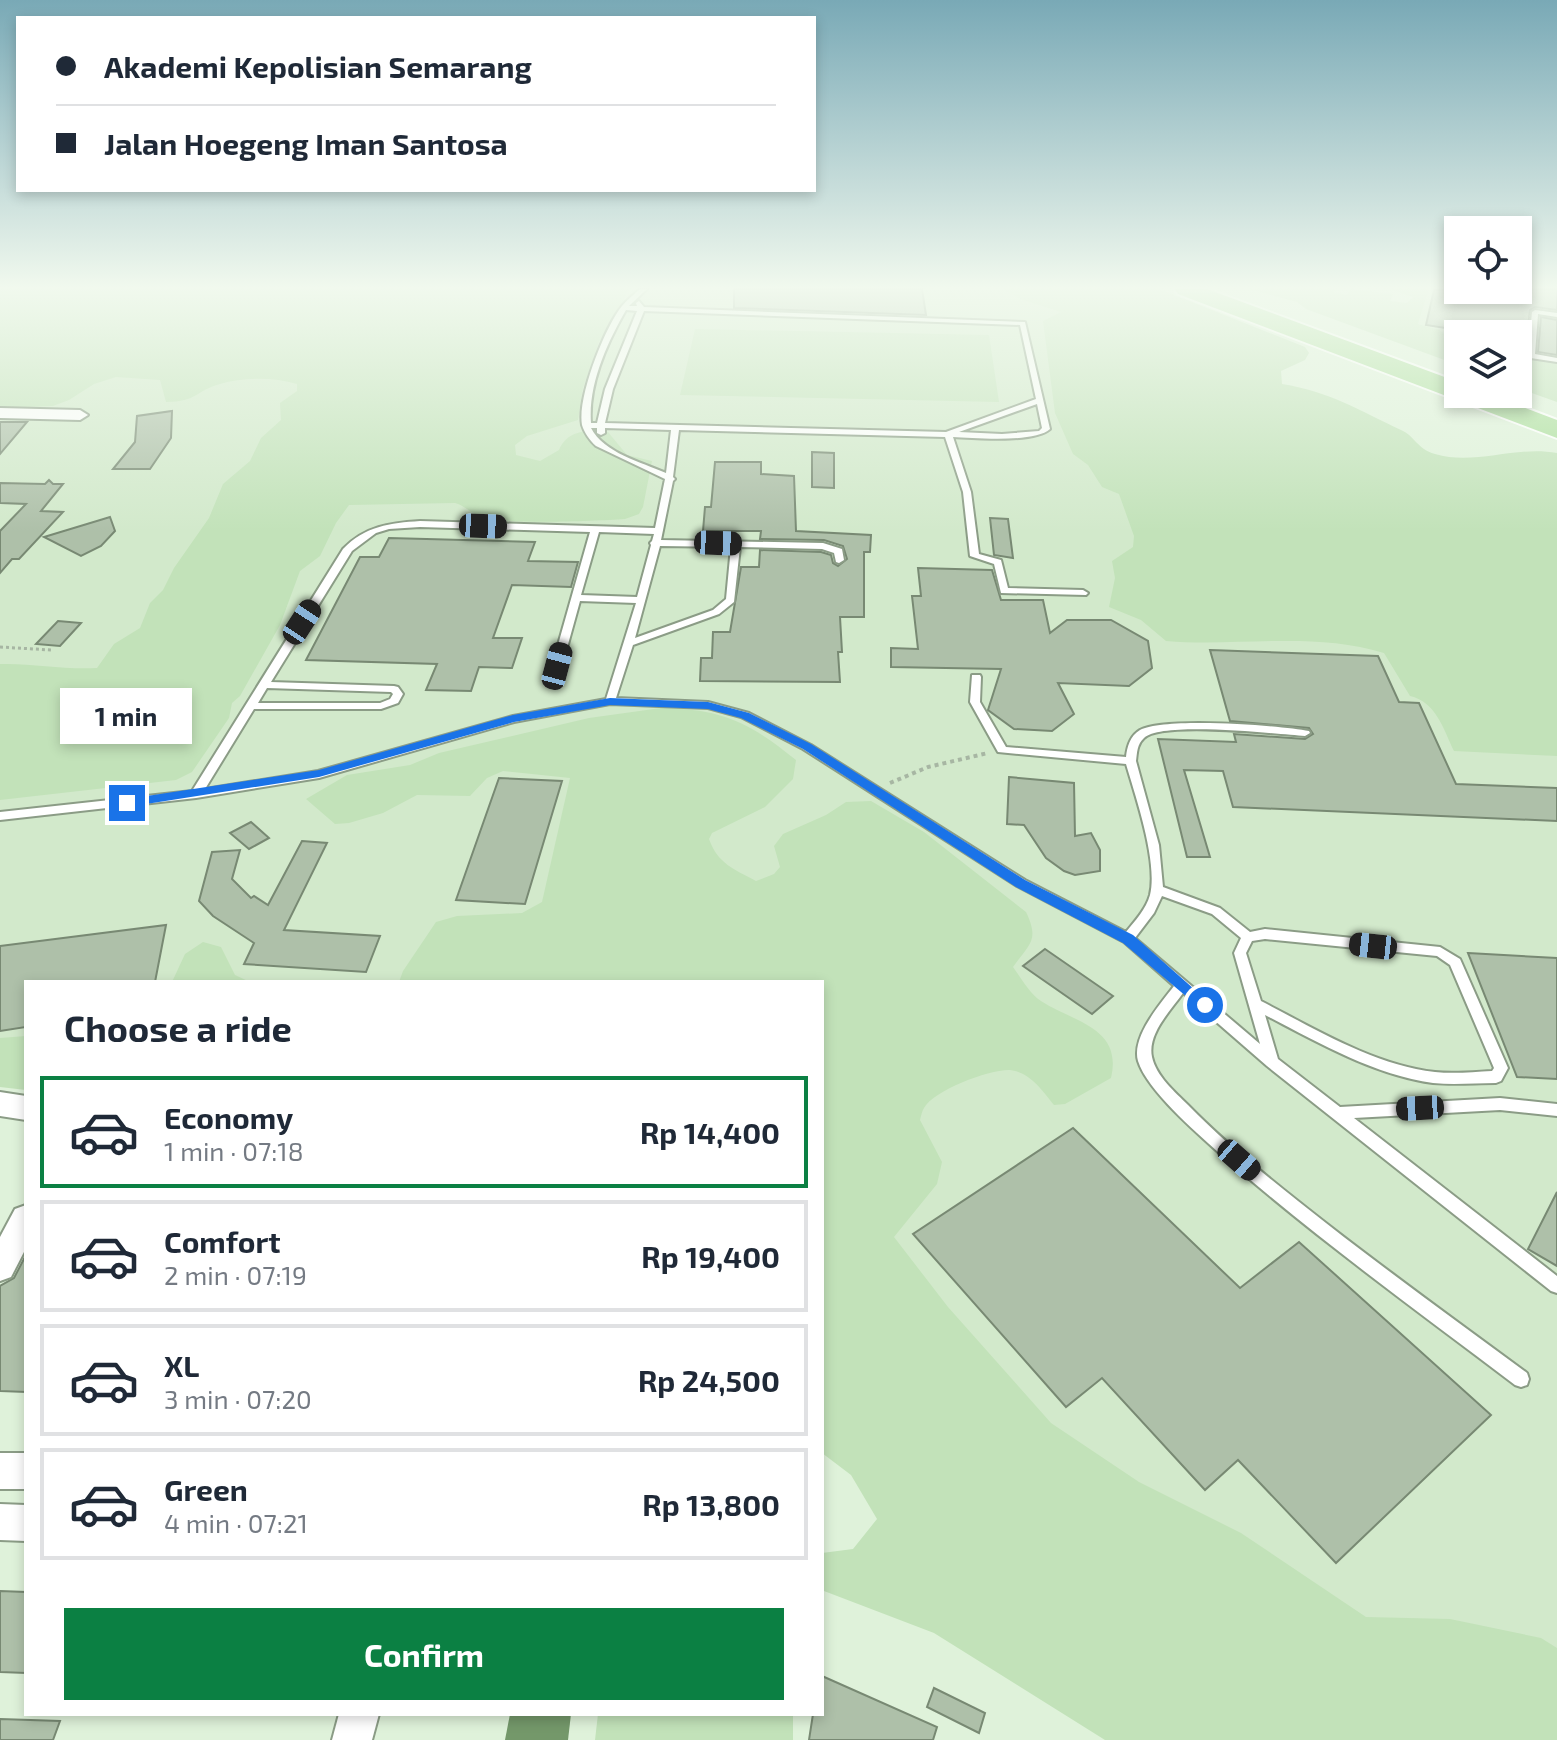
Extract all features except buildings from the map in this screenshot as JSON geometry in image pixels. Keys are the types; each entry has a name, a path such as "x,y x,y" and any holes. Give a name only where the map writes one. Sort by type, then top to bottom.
{"highway":[{"path":"1403,370 1444,386"},
{"path":"1532,407 1557,416"},
{"path":"1501,408 1557,430"}],"street":[{"path":"0,413 80,415"},
{"path":"0,1104 24,1108"},
{"path":"0,1267 24,1222"},
{"path":"0,1471 24,1471"},
{"path":"0,1522 24,1523"},
{"path":"352,1740 358,1716"}],"lane":[{"path":"597,370 584,410 593,440 671,479"},
{"path":"603,446 600,425 619,370"},
{"path":"586,425 1002,436 1043,432 1046,429 1033,370"},
{"path":"948,434 1040,400"},
{"path":"610,701 642,600 671,479 675,429"},
{"path":"948,434 967,492 975,556 998,562 1002,590 1083,593"},
{"path":"196,794 348,549 361,535 382,527 420,524 657,531"},
{"path":"557,666 595,529"},
{"path":"654,543 835,548 839,551 839,560"},
{"path":"629,643 716,612 731,600 736,544"},
{"path":"576,598 642,600"},
{"path":"976,677 975,702 1002,750 1131,761"},
{"path":"251,706 381,706 394,701 398,694 394,689 375,687 262,685"},
{"path":"0,816 196,794 319,774 513,719 610,701 708,705 745,715 807,747 1021,883 1128,939 1272,1062 1557,1286"},
{"path":"1128,939 1152,905 1158,890 1152,843 1131,761 1131,747 1147,731 1182,728 1305,733"},
{"path":"1158,890 1216,911 1248,937 1265,934 1440,952 1455,962 1501,1068 1500,1074 1496,1077 1430,1077 1395,1068 1328,1041 1255,1004"},
{"path":"1248,937 1240,953 1272,1062"},
{"path":"1182,985 1149,1034 1144,1058 1151,1076 1179,1107 1278,1195 1521,1379"},
{"path":"1340,1113 1500,1104 1557,1110"}],"path":[{"path":"0,647 51,650"},
{"path":"875,789 928,767 1002,750"}],"shaded area":[{"path":"0,370 1187,370 1557,703 1557,1740 938,1519 824,980 24,980 24,1071 0,1068"},
{"path":"0,370 589,370 578,420 527,436 515,445 516,455 540,461 559,450 567,438 593,431 608,432 627,455 652,461 643,507 639,514 625,519 532,522 482,517 455,503 349,505 336,523 320,556 300,571 280,625 240,696 232,703 229,718 192,772 176,780 0,800 0,664 97,668 114,644 140,628 150,603 163,590 174,568 209,518 223,484 250,461 261,438 281,420 280,403 297,391 297,384 269,379 238,380 212,386 191,398 166,402 160,380 116,377 94,384 53,406 0,408"},
{"path":"686,370 994,370 999,402 680,395"},
{"path":"1049,370 1283,370 1282,384 1330,397 1357,409 1406,433 1435,454 1465,458 1526,451 1557,453 1557,756 1454,751 1438,717 1426,704 1410,696 1384,653 1357,646 1303,641 1166,641 1141,620 1109,607 1115,578 1112,561 1133,547 1134,536 1119,494 1102,487 1088,465 1073,454 1055,413"},
{"path":"1532,370 1557,370 1557,402 1532,393"},
{"path":"661,708 701,711 749,727 796,760 793,779 765,807 712,833 709,839 728,865 756,881 774,874 780,867 774,846 783,834 826,815 846,802 871,801 924,832 1026,912 1032,930 1031,942 1013,967 1037,998 1103,1037 1110,1047 1113,1061 1111,1078 1065,1104 1054,1105 1030,1078 1010,1070 963,1082 939,1094 924,1108 920,1120 942,1162 937,1184 894,1237 948,1307 1051,1423 1139,1482 1241,1533 1366,1617 1450,1619 1541,1638 1557,1648 1557,1740 1105,1740 934,1633 824,1591 824,1553 853,1549 877,1519 851,1475 824,1455 824,980 400,980 436,922 457,916 522,913 542,902 570,778 503,771 487,778 470,796 417,795 383,813 349,823 335,824 306,799 347,775 410,765 439,753 589,718"},
{"path":"203,942 221,947 235,975 246,980 173,980 185,954"},
{"path":"24,1036 24,1090 0,1087 0,1038"},
{"path":"510,1716 571,1716 568,1740 505,1740"},
{"path":"598,1716 793,1716 793,1740 595,1740"}],"route":[{"path":"127,803 319,774 513,719 610,701 708,705 745,715 807,747 1021,883 1128,939 1205,1005"}]}
